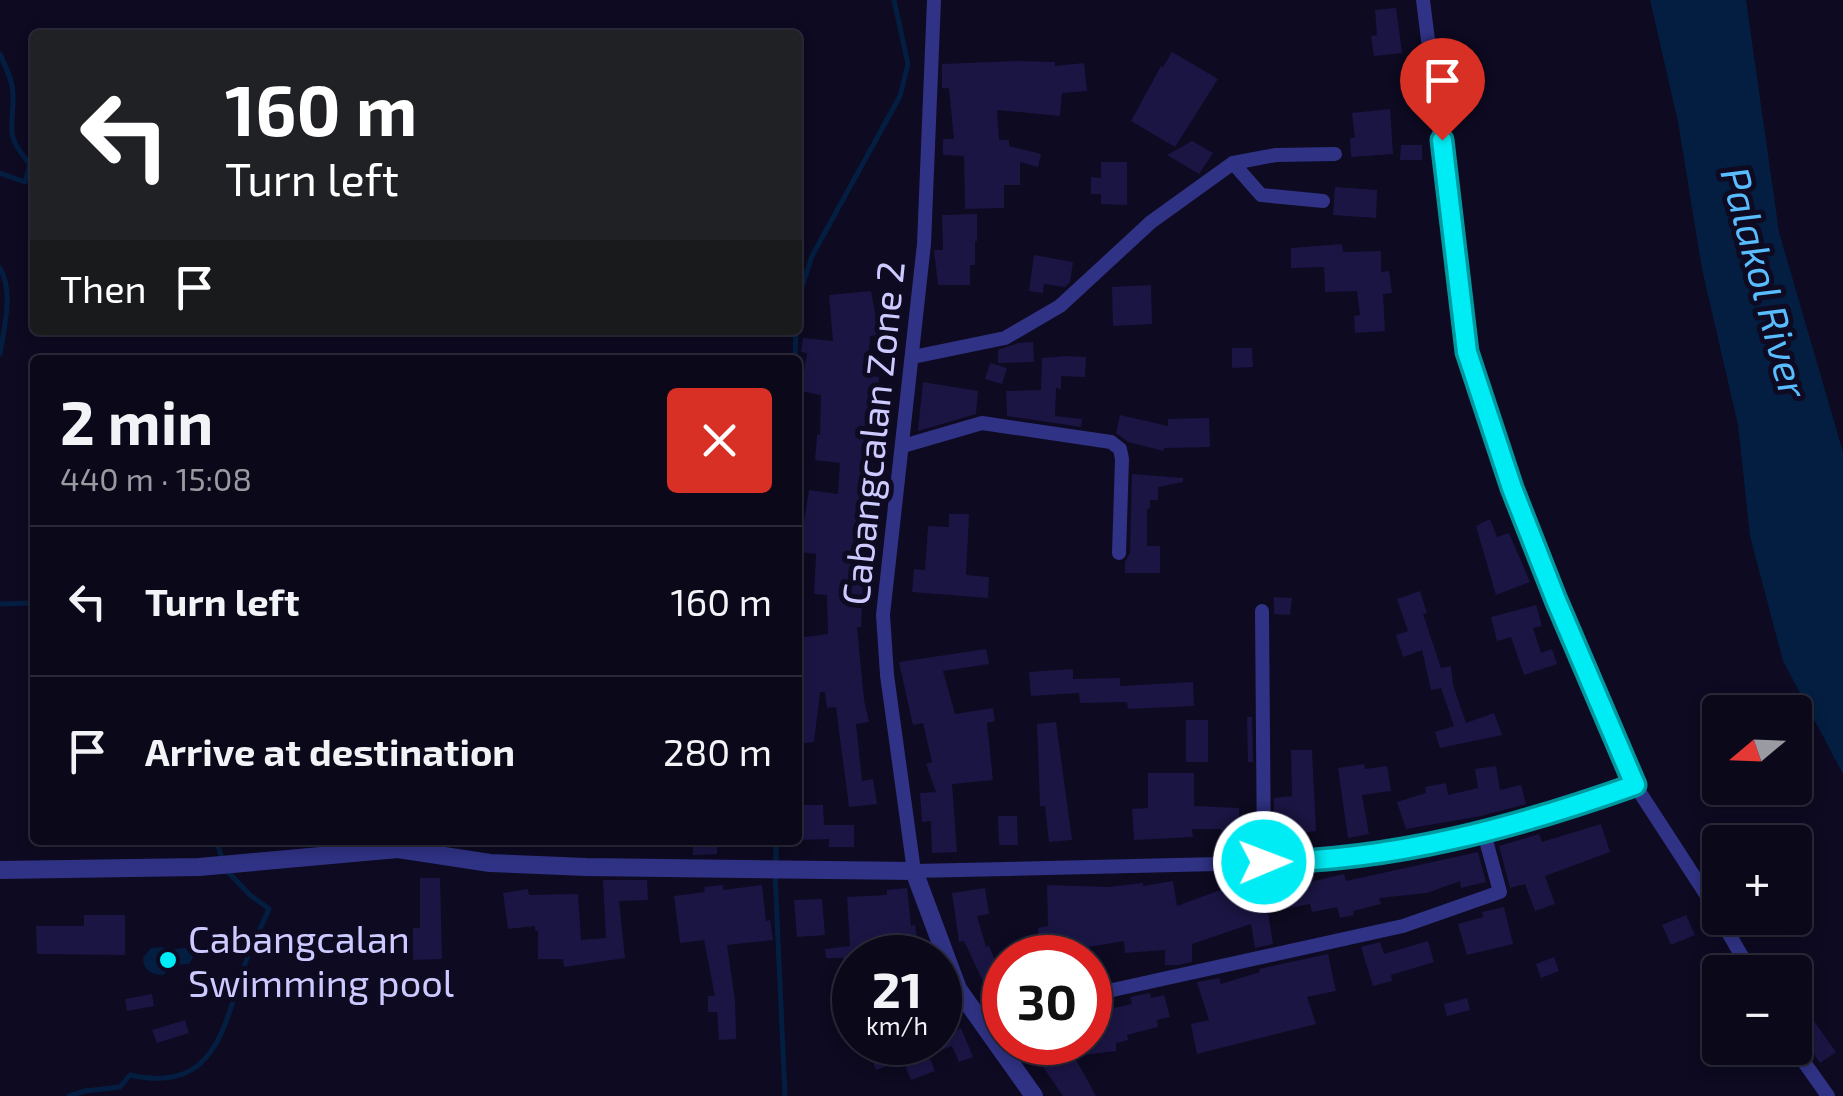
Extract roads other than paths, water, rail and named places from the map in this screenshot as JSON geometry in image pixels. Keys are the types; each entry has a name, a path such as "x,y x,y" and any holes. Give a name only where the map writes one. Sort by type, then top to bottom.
{"street":[{"name":"Cabangcalan Zone 2","path":"914,871 882,615 924,244 934,0"},
{"path":"1423,0 1467,352 1550,584 1635,785 1741,955"},
{"path":"913,357 1005,338 1060,306 1151,222 1233,163 1276,155 1335,154"},
{"path":"1233,163 1261,196 1323,200"},
{"path":"904,446 982,422 1111,442 1120,449 1122,459 1120,553"},
{"path":"1262,610 1264,862"},
{"path":"0,870 200,868 398,849 490,863 914,871 1310,862 1408,851 1484,833 1635,785"},
{"path":"1112,990 1403,926 1500,892 1484,833"},
{"path":"914,871 958,989 982,1024"},
{"path":"1011,1065 1034,1096"},
{"path":"1806,1065 1828,1096"}],"water":[{"name":"Palakol River","path":"1650,0 1746,0 1779,232 1843,452 1843,774 1812,716 1812,695 1801,695 1783,661 1750,536 1738,425 1702,269 1678,122"},
{"name":"Cabangcalan Swimming pool","path":"190,947 194,956 189,964 174,965 163,975 155,974 146,969 143,958 151,948"}],"waterway":[{"path":"802,287 812,256 900,96 908,64 894,0"},
{"path":"0,54 13,89 13,138 30,164 25,182 0,173"},
{"path":"0,268 7,299 0,354"},
{"path":"795,355 796,335"},
{"path":"0,604 30,603"},
{"path":"218,845 223,861"},
{"path":"776,845 776,860"},
{"path":"69,1096 120,1087 130,1075 180,1075 211,1052 269,909 227,871"},
{"path":"775,873 785,1096"}],"place":[{"name":"Cabangcalan Swimming pool","path":"168,960"}]}
